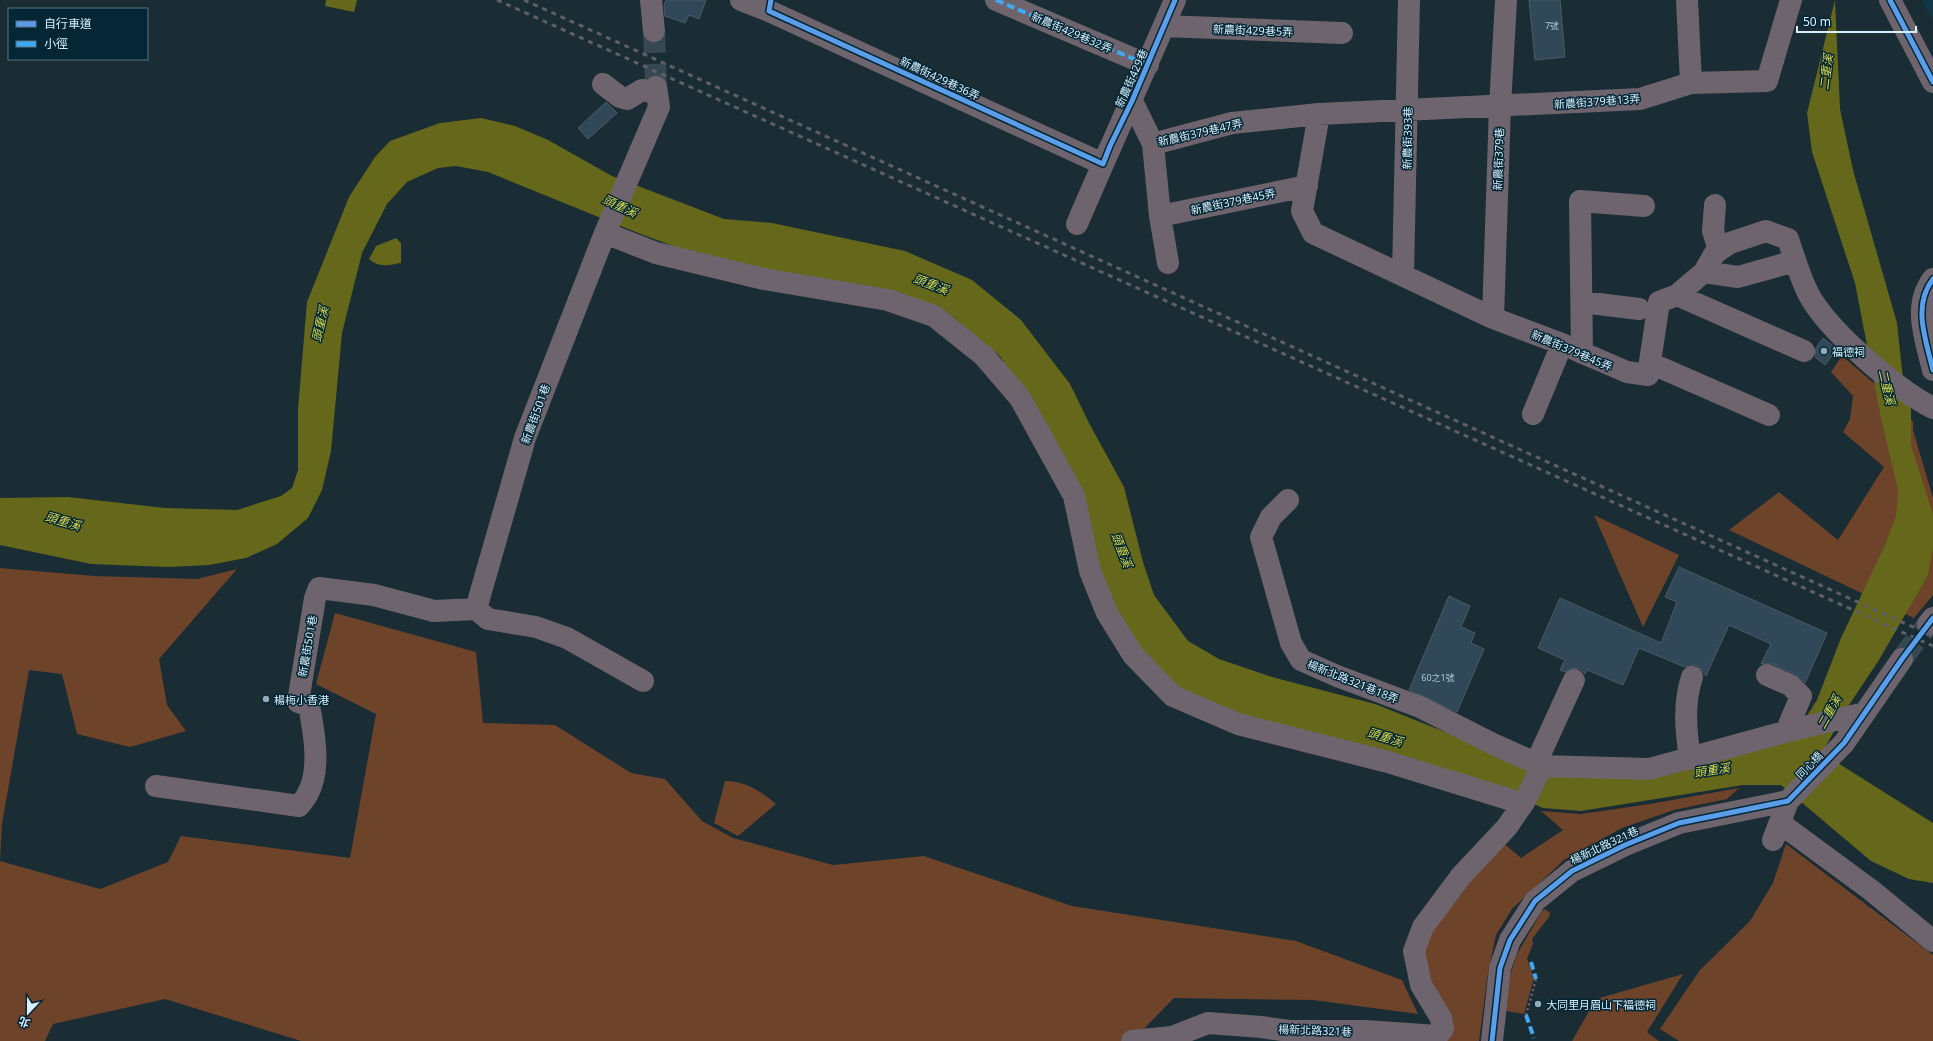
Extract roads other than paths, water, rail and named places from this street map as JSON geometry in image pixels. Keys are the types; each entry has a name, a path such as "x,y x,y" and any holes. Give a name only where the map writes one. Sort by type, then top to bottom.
{"street":[{"path":"651,0 654,31"},
{"name":"新農街429巷36弄","path":"741,0 770,5 1103,164"},
{"name":"新農街429巷32弄","path":"996,0 1148,65"},
{"name":"新農街429巷","path":"1077,224 1110,146 1148,65 1175,0"},
{"name":"新農街393巷","path":"1403,276 1410,0"},
{"name":"新農街379巷","path":"1492,318 1500,106 1506,0"},
{"path":"1687,0 1691,83"},
{"name":"新農街379巷13弄","path":"1407,110 1640,99 1691,83 1768,81 1791,0"},
{"path":"1890,0 1933,82"},
{"name":"新農街429巷5弄","path":"1164,26 1342,33"},
{"name":"新農街501巷","path":"156,786 298,806 309,793 314,774 315,736 309,706 298,702 315,598 319,588 374,595 434,611 476,609 525,438 607,228 659,107 656,90 642,90 627,100 620,97 603,84"},
{"path":"1132,101 1153,144 1160,216 1168,263"},
{"name":"新農街379巷47弄","path":"1153,144 1232,123 1320,114 1407,110"},
{"name":"新農街379巷45弄","path":"1320,114 1302,211 1313,233 1492,318 1562,344 1627,372 1648,375 1650,363"},
{"name":"新農街379巷45弄","path":"1160,216 1306,186"},
{"path":"1582,353 1580,201 1644,206"},
{"path":"1714,205 1713,232 1719,250"},
{"path":"607,228 656,253 764,279 888,300 934,316 984,356 1020,398 1074,496 1090,571 1107,612 1133,655 1173,696 1238,724 1388,762 1523,804 1574,680"},
{"path":"1769,415 1650,363 1659,302 1677,295 1704,272 1715,253 1719,250 1730,243 1766,231 1788,239 1808,294 1826,318 1865,359 1925,404"},
{"path":"1704,272 1738,278 1795,261"},
{"path":"1933,279 1928,286 1922,301 1921,320 1933,370"},
{"path":"1677,295 1804,352"},
{"path":"1582,302 1639,308"},
{"path":"1533,414 1562,344"},
{"name":"楊新北路321巷18弄","path":"1288,500 1271,518 1261,537 1291,643 1301,660 1337,676 1420,707 1493,744 1540,765"},
{"path":"476,609 488,619 536,627 567,638 643,681"},
{"path":"1540,765 1649,769 1857,714 1902,659"},
{"path":"1767,675 1790,685 1802,696 1789,731"},
{"path":"1690,759 1685,721 1688,689 1692,677"},
{"name":"同心橋","path":"1788,801 1844,743 1857,714"},
{"path":"1788,801 1777,832 1871,890 1933,941"},
{"name":"楊新北路321巷","path":"1492,1041 1500,968 1510,940 1535,900 1572,870 1625,844 1679,823 1788,801"},
{"name":"楊新北路321巷","path":"1132,1041 1172,1037 1208,1023 1261,1027 1289,1031 1365,1031 1437,1036 1442,1029 1441,1018 1421,984 1414,951 1423,927 1461,876 1507,827 1523,804"},
{"path":"1289,1031 1314,1041"}],"water":[{"path":"326,0 357,0 354,12 325,6"},
{"path":"1835,0 1840,109 1853,170 1897,323 1903,379 1911,409 1911,445 1933,515 1933,547 1928,575 1879,660 1847,708 1822,753 1933,823 1933,883 1909,879 1871,861 1781,785 1743,785 1581,811 1543,808 1512,795 1236,717 1179,690 1128,636 1024,394 1000,356 949,314 896,292 785,275 692,253 638,233 488,172 456,166 438,168 407,182 387,204 362,253 342,333 331,451 322,490 308,518 277,544 246,558 209,565 169,567 91,564 0,545 0,498 68,497 165,508 237,510 281,496 292,488 298,470 298,409 307,302 349,197 375,157 390,141 440,123 481,118 515,126 548,140 612,176 724,219 772,223 905,251 972,280 1021,320 1070,384 1089,423 1124,487 1143,562 1154,595 1188,641 1219,659 1272,677 1375,704 1533,767 1621,774 1794,736 1817,700 1841,638 1885,545 1896,516 1898,490 1881,418 1855,283 1812,152 1807,113"},
{"path":"396,238 401,243 401,263 380,265 369,259 376,246"}],"tunnel":[{"path":"654,31 656,87"},
{"path":"1902,659 1928,624"}],"railway":[{"path":"497,0 1933,646"},
{"path":"524,0 1933,636"}],"place":[{"name":"福德祠","path":"1824,351"},
{"name":"楊梅小香港","path":"266,699"},
{"name":"大同里月眉山下福德祠","path":"1538,1004"}],"water label":[{"name":"二重溪","path":"1826,72"},
{"name":"頭重溪","path":"620,206"},
{"name":"頭重溪","path":"931,284"},
{"name":"頭重溪","path":"320,324"},
{"name":"二重溪","path":"1887,387"},
{"name":"頭重溪","path":"63,521"},
{"name":"頭重溪","path":"1122,550"},
{"name":"二重溪","path":"1829,712"},
{"name":"頭重溪","path":"1385,737"},
{"name":"頭重溪","path":"1712,770"}]}
